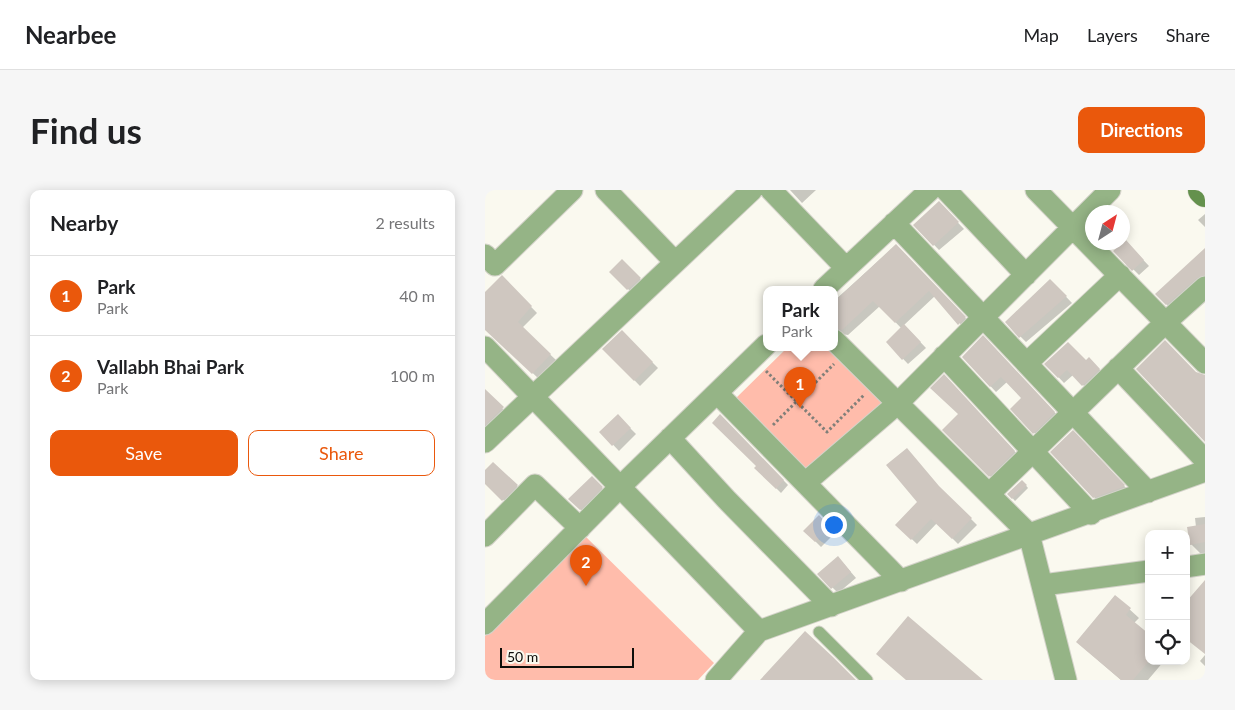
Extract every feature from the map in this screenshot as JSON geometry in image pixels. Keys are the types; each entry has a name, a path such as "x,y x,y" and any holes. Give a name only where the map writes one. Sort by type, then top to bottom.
{"street":[{"path":"485,256 495,265 572,190"},
{"path":"606,190 675,262"},
{"path":"485,442 752,190"},
{"path":"771,190 845,268"},
{"path":"827,286 930,190"},
{"path":"946,190 1025,275"},
{"path":"1036,190 1205,363"},
{"path":"805,482 897,404 985,317 1071,227 1110,190"},
{"path":"895,223 1148,492"},
{"path":"1027,363 1120,276"},
{"path":"989,494 1034,452 1073,411 1205,287"},
{"path":"838,344 1029,534 1066,680"},
{"path":"485,347 759,631"},
{"path":"485,624 621,486 760,352"},
{"path":"944,356 1091,514"},
{"path":"1118,368 1205,460"},
{"path":"717,393 901,581"},
{"path":"671,438 726,499 831,606"},
{"path":"716,680 759,631 1029,534 1091,514 1205,471"},
{"path":"485,536 535,485 580,528"},
{"path":"1190,566 1205,564"},
{"path":"1043,585 1145,572"}],"lane":[{"path":"819,632 867,680"}],"path":[{"path":"760,352 796,402 827,432 864,395 858,389"},
{"path":"761,438 834,364 840,370"}],"shaded area":[{"path":"784,351 832,351 883,403 808,475 734,400"},
{"path":"585,536 714,663 698,680 485,680 485,636"}],"building":[{"path":"939,201 959,222 933,246 913,225"},
{"path":"896,244 966,317 958,325 929,291 895,323 873,301 842,330 838,329 838,298"},
{"path":"1130,244 1144,260 1132,271 1113,251 1130,250"},
{"path":"1205,248 1205,275 1197,278 1166,305 1155,294"},
{"path":"622,259 641,278 627,290 609,272"},
{"path":"502,275 532,306 518,322 551,354 532,374 485,330 485,292"},
{"path":"1050,279 1067,296 1019,338 1005,322"},
{"path":"904,324 921,342 902,360 886,342"},
{"path":"622,330 653,362 634,381 602,349"},
{"path":"983,335 1055,412 1033,434 1010,409 1021,398 1001,377 990,387 962,357"},
{"path":"1165,340 1196,372 1205,375 1205,442 1136,369"},
{"path":"1068,342 1086,360 1089,357 1100,369 1082,386 1067,370 1058,378 1044,364"},
{"path":"944,374 1015,451 989,477 942,430 958,414 930,388"},
{"path":"485,389 504,407 485,425"},
{"path":"618,414 631,428 612,446 599,432"},
{"path":"720,414 784,480 776,489 754,468 756,466 712,423"},
{"path":"1073,430 1125,485 1123,487 1093,498 1050,452"},
{"path":"907,448 939,486 972,518 952,539 931,519 911,540 895,525 917,502 886,465"},
{"path":"493,462 518,485 502,501 485,484 485,470"},
{"path":"592,476 603,487 580,510 568,499"},
{"path":"1022,480 1027,485 1012,499 1007,494"},
{"path":"819,515 830,527 815,542 803,531"},
{"path":"1205,524 1205,542 1190,545 1190,530 1188,530 1187,527"},
{"path":"838,556 851,572 831,589 817,574"},
{"path":"1205,580 1205,654 1190,642 1190,597"},
{"path":"1115,595 1131,608 1126,615 1145,631 1146,665 1133,680 1121,680 1076,642"},
{"path":"908,616 983,680 906,680 876,654"},
{"path":"805,631 833,657 856,680 760,680"}],"place":[{"name":"Park","path":"800,408"},
{"name":"Vallabh Bhai Park","path":"586,586"}]}
